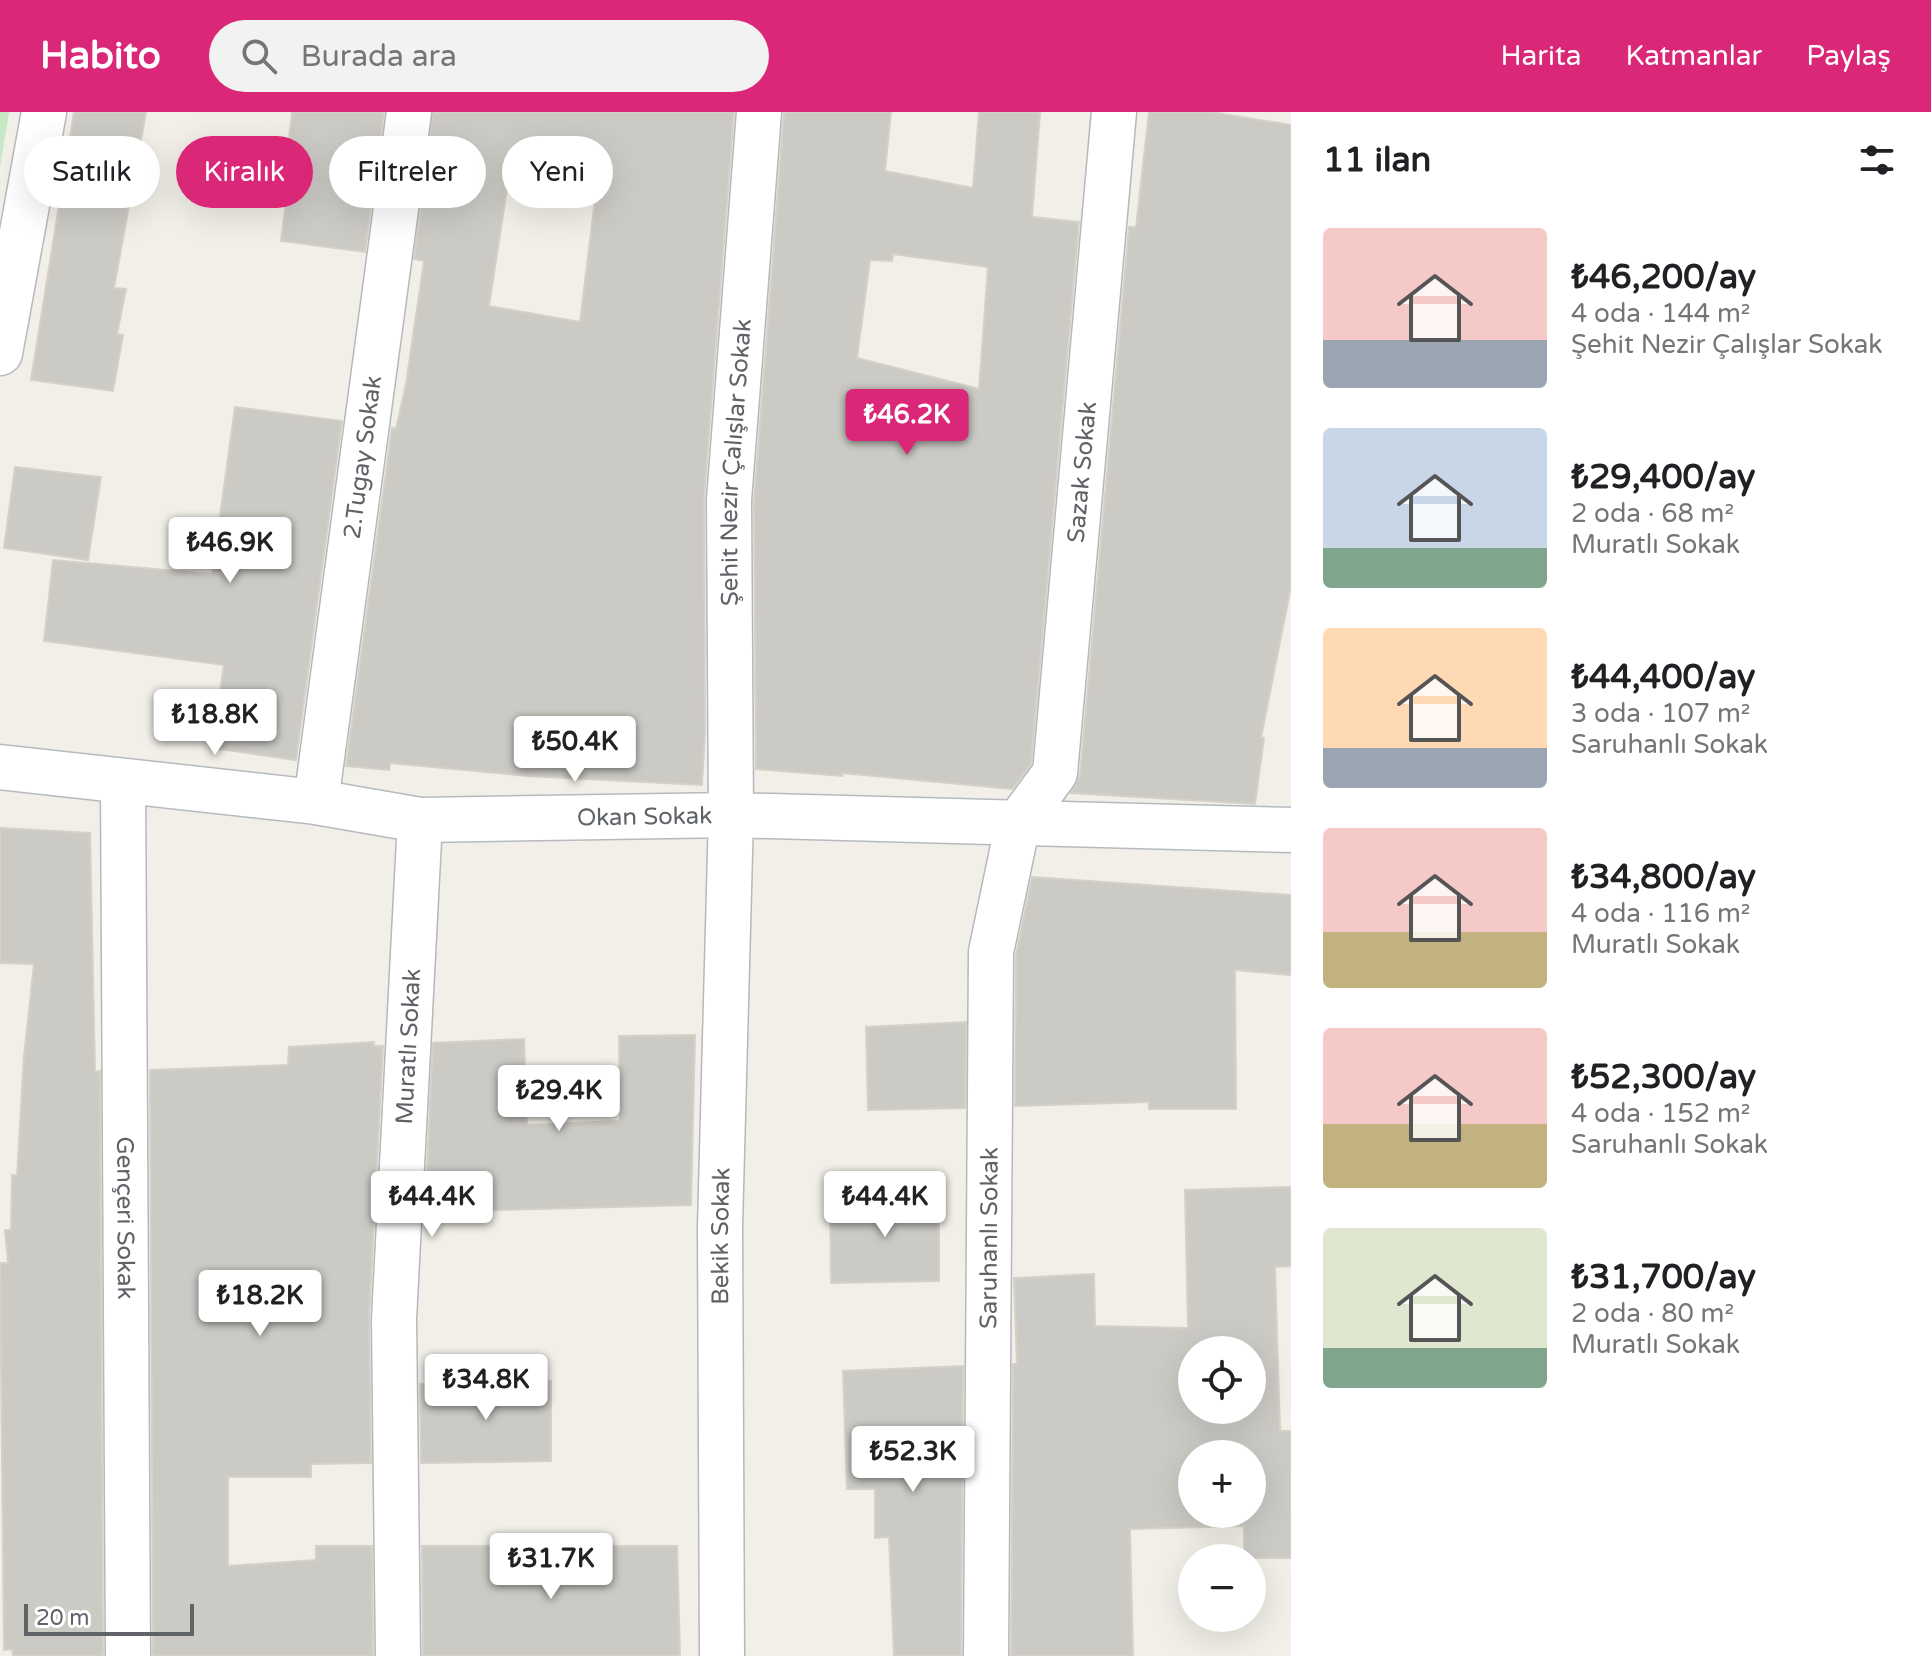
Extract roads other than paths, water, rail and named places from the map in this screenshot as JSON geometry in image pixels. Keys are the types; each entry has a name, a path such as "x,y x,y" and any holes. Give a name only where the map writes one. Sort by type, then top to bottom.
{"street":[{"path":"0,353 44,112"},
{"name":"2.Tugay Sokak","path":"316,802 409,112"},
{"name":"Şehit Nezir Çalışlar Sokak","path":"731,815 729,500 759,112"},
{"name":"Sazak Sokak","path":"1018,823 1055,773 1114,112"},
{"name":"Okan Sokak","path":"0,767 316,802 420,820 731,815 1291,830"},
{"name":"Gençeri Sokak","path":"123,782 128,1656"},
{"name":"Bekik Sokak","path":"722,1656 720,1227 731,815"},
{"name":"Muratlı Sokak","path":"398,1656 394,1319 420,820"},
{"name":"Saruhanlı Sokak","path":"986,1656 991,952 1018,823"}]}
